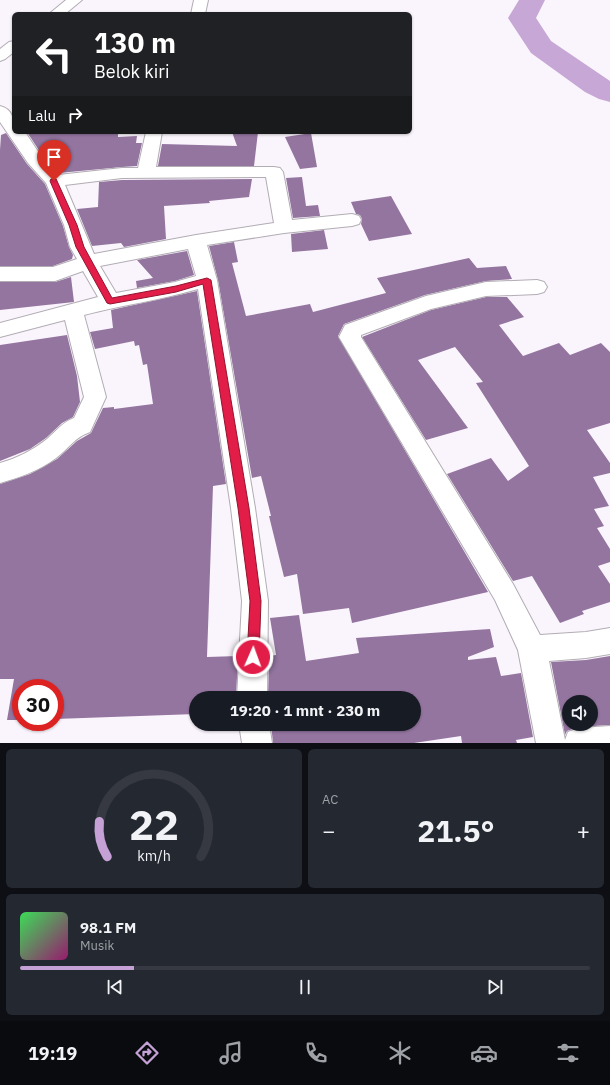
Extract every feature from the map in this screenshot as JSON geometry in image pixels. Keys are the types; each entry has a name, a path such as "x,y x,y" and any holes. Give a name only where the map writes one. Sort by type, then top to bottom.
{"street":[{"path":"59,12 75,0"},
{"path":"198,12 200,0"},
{"path":"0,56 12,47"},
{"path":"0,111 12,126"},
{"path":"18,134 34,159 54,181 73,225 80,247 110,301"},
{"path":"146,172 154,134"},
{"path":"54,181 122,173 146,172 274,172 284,227"},
{"path":"0,274 54,274 88,262 196,241 284,227 352,220"},
{"path":"196,241 207,280 244,508 255,601 252,691"},
{"path":"0,330 110,301 176,289 207,280"},
{"path":"537,286 486,289 426,303 352,330 350,337 504,592 532,649 551,743"},
{"path":"0,473 28,465 57,446 74,427 82,426 95,397 73,311"},
{"path":"532,649 586,645 610,641"},
{"path":"255,731 257,743"},
{"path":"579,743 610,741"}],"building":[{"path":"6,133 27,164 45,184 63,226 73,255 72,259 53,266 0,266 0,150 1,135"},
{"path":"28,134 118,134 118,137 137,136 136,143 142,143 137,166 59,173 42,155"},
{"path":"233,134 258,134 254,166 158,166 162,144 237,146"},
{"path":"311,134 317,167 300,169 285,137"},
{"path":"302,177 306,206 318,205 320,216 293,218 286,178"},
{"path":"252,179 249,197 209,201 210,203 164,206 166,239 124,247 121,243 92,246 77,209 98,207 99,182 122,180"},
{"path":"391,196 412,234 369,241 361,224 362,219 360,215 356,214 351,202"},
{"path":"324,230 328,249 292,252 291,234"},
{"path":"234,242 238,262 232,263 246,316 310,304 313,312 386,293 377,278 469,258 477,268 506,266 512,279 486,281 425,295 344,324 338,336 488,592 352,623 349,608 303,614 297,574 284,577 261,476 252,478 218,280 209,246"},
{"path":"187,251 194,275 175,281 137,288 136,281 153,278 137,260"},
{"path":"71,277 74,302 0,310 0,282 55,282"},
{"path":"197,291 226,484 213,486 207,657 238,656 236,691 189,691 189,714 64,719 64,679 0,679 0,484 30,474 57,459 77,441 91,433 103,408 114,407 114,409 153,404 147,364 143,365 139,345 135,346 134,341 95,349 90,332 113,328 111,310"},
{"path":"486,297 507,297 524,317 499,325 523,356 559,343 570,355 601,343 610,352 610,423 587,430 610,463 610,473 593,477 609,506 594,509 604,526 597,528 610,549 610,562 598,566 610,584 610,602 582,611 584,614 560,623 532,576 513,581 447,474 491,458 508,481 529,466 476,383 483,382 455,347 418,360 468,428 426,440 362,337 431,310"},
{"path":"67,335 77,376 80,402 73,417 62,423 46,438 30,449 0,461 0,345"},
{"path":"299,615 306,661 359,653 356,638 490,629 494,647 468,657 468,660 496,657 501,676 521,673 533,737 516,740 517,743 462,743 461,736 414,743 273,743 272,731 421,731 421,691 268,691 269,656 276,655 270,618"},
{"path":"610,656 610,725 598,726 598,695 562,695 562,719 551,662 586,660"},
{"path":"12,691 12,720 7,720"}],"waterway":[{"path":"532,0 522,18 541,47 596,86 610,93"}],"route":[{"path":"54,181 73,225 80,247 110,301 176,289 207,280 244,508 255,601 253,657"}]}
